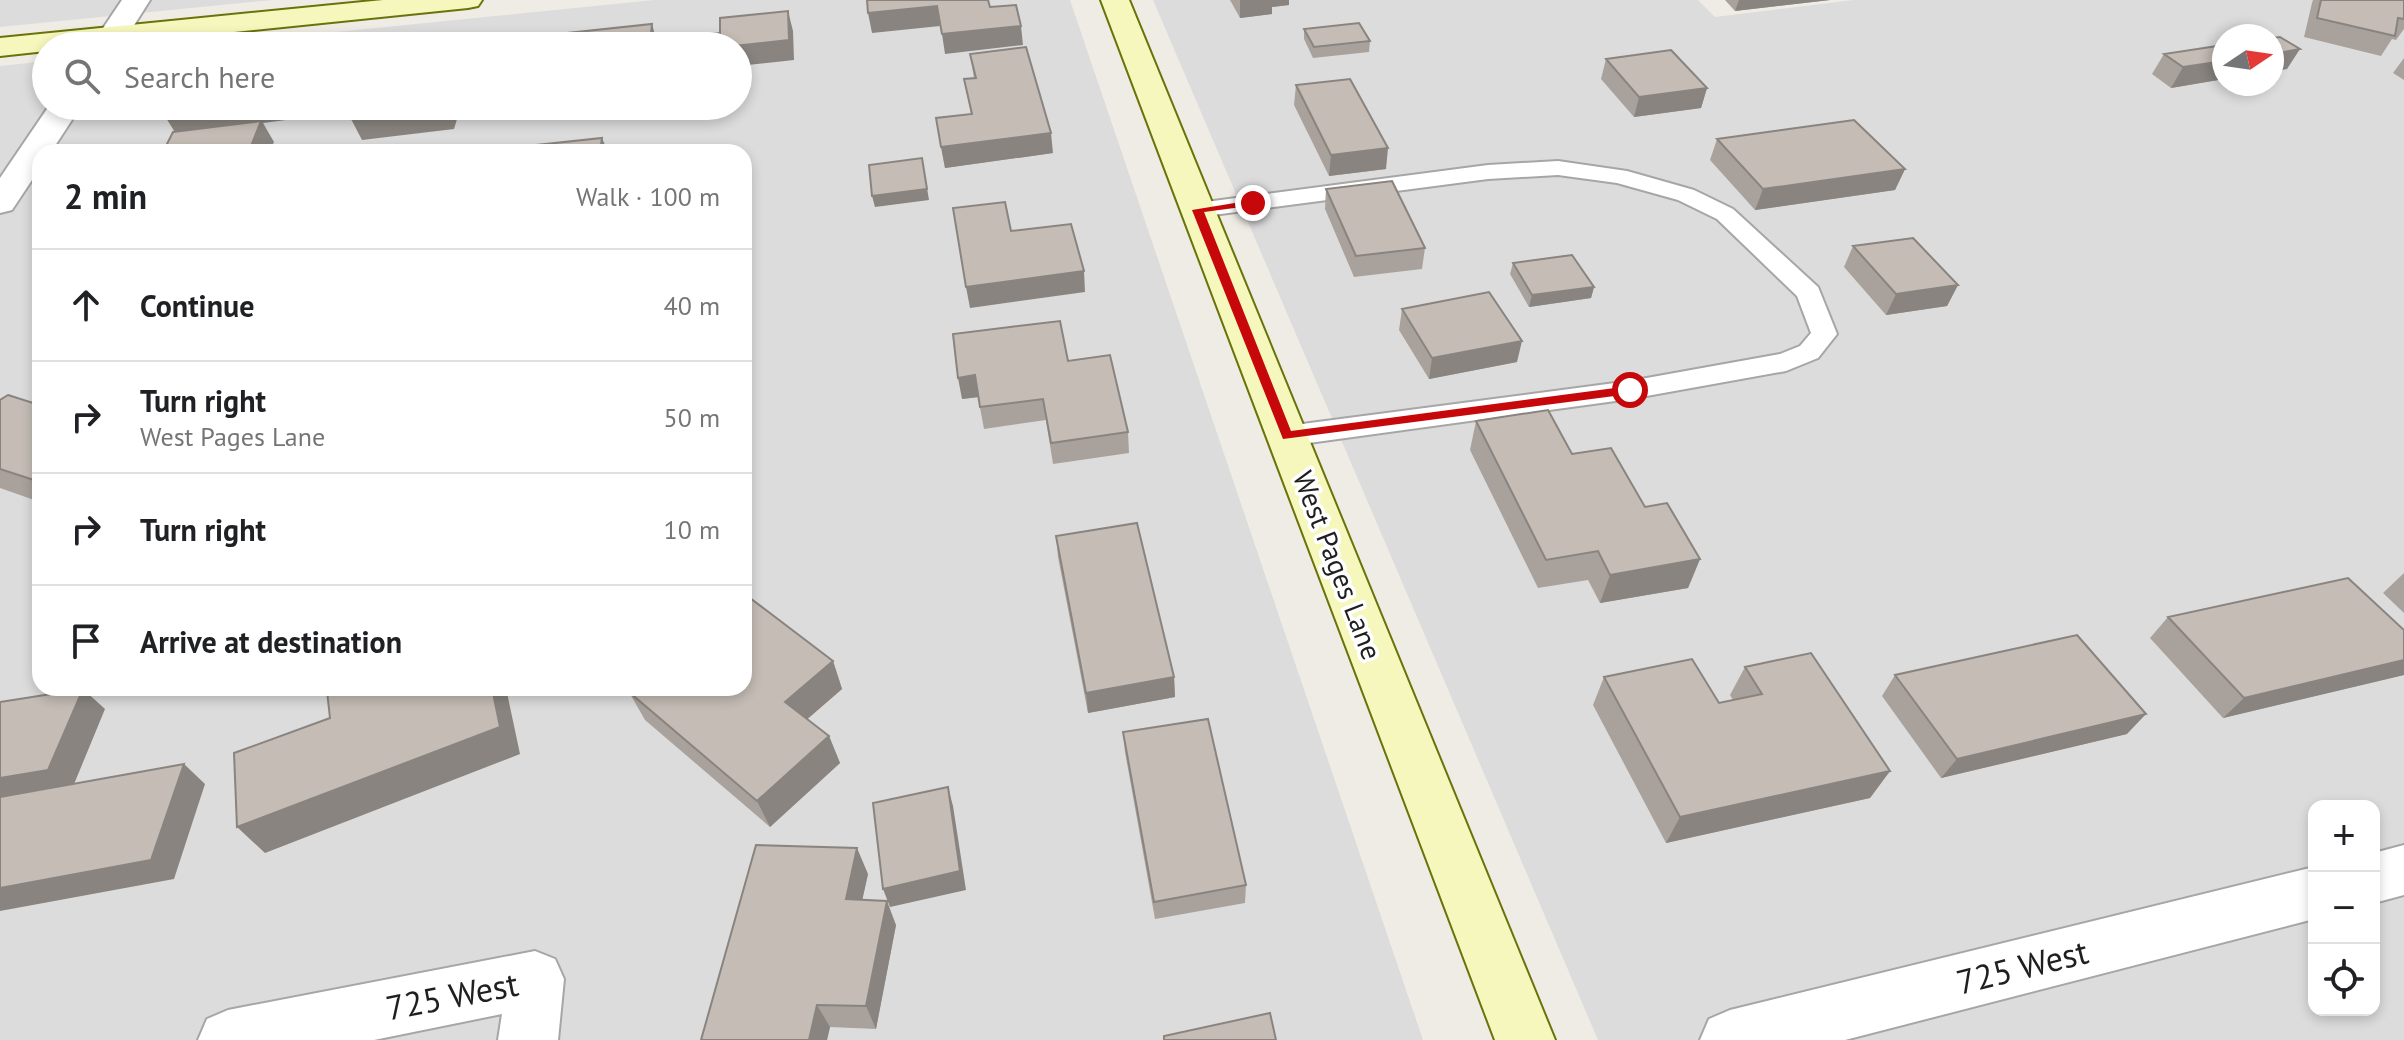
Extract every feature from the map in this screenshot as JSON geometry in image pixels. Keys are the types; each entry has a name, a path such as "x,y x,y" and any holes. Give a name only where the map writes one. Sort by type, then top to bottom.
{"street":[{"path":"116,32 136,0"},
{"path":"189,32 468,0"},
{"name":"West Pages Lane","path":"1115,0 1525,1040"},
{"path":"0,47 32,45"},
{"path":"40,144 56,120"},
{"path":"0,203 32,155"},
{"path":"2380,876 2404,870"},
{"name":"725 West","path":"1730,1040 2308,895"},
{"name":"725 West","path":"228,1040 535,979 528,1040"}],"lane":[{"path":"1198,210 1488,172 1558,168 1619,176 1686,195 1725,214 1809,293 1824,334 1809,352 1786,362 1630,390 1287,436"}],"shaded area":[{"path":"0,0 272,0 0,27"},
{"path":"654,0 1070,0 1423,1040 0,1040 0,66 32,63 32,120 752,120 752,32 337,32"},
{"path":"1153,0 1698,0 1715,17 1854,0 2404,0 2404,1040 1598,1040"}],"building":[{"path":"867,0 988,0 990,7 1016,5 1021,26 942,34 937,6 868,13"},
{"path":"2321,0 2404,0 2404,19 2398,18 2395,36 2317,18"},
{"path":"788,11 789,40 752,44 752,32 720,32 720,18"},
{"path":"1359,23 1370,41 1314,47 1304,29"},
{"path":"652,24 651,32 577,32"},
{"path":"2284,39 2300,49 2284,52"},
{"path":"1026,47 1051,133 941,147 936,118 972,114 964,79 976,78 970,54"},
{"path":"2212,47 2212,63 2183,67 2164,54"},
{"path":"1671,50 1707,88 1639,97 1606,59"},
{"path":"1350,79 1388,148 1331,155 1296,85"},
{"path":"1854,120 1905,169 1763,189 1717,139"},
{"path":"261,121 252,144 167,144 173,132"},
{"path":"602,138 601,144 546,144"},
{"path":"922,158 927,189 872,196 869,165"},
{"path":"1392,181 1425,248 1356,256 1326,189"},
{"path":"1005,202 1011,231 1071,224 1084,271 966,287 953,208"},
{"path":"1913,238 1958,285 1896,294 1853,246"},
{"path":"1572,255 1594,287 1532,295 1513,263"},
{"path":"1489,292 1522,341 1432,358 1402,309"},
{"path":"1060,321 1068,361 1110,355 1128,432 1051,443 1043,399 980,407 975,375 958,378 953,334"},
{"path":"8,395 32,403 32,479 0,469 0,400"},
{"path":"1548,410 1572,454 1611,448 1645,507 1667,503 1700,559 1610,575 1598,551 1546,560 1476,421"},
{"path":"1137,523 1174,677 1086,693 1056,536"},
{"path":"2348,578 2404,630 2404,660 2244,698 2168,617"},
{"path":"752,600 833,661 785,702 829,736 757,801 634,696 752,696"},
{"path":"2077,635 2146,714 1957,759 1895,675"},
{"path":"1811,653 1890,771 1680,817 1604,677 1692,659 1719,703 1762,694 1745,667"},
{"path":"38,696 80,696 48,770 0,778 0,702"},
{"path":"328,696 494,696 500,727 237,827 234,753 330,718"},
{"path":"1208,719 1246,885 1154,902 1123,732"},
{"path":"184,764 151,860 0,888 0,797"},
{"path":"948,787 960,871 883,889 873,803"},
{"path":"756,845 857,848 846,899 887,901 866,1006 817,1005 809,1040 701,1040"},
{"path":"1270,1013 1276,1040 1164,1040 1164,1036"}],"route":[{"path":"1253,203 1198,210 1287,436 1630,390"}]}
